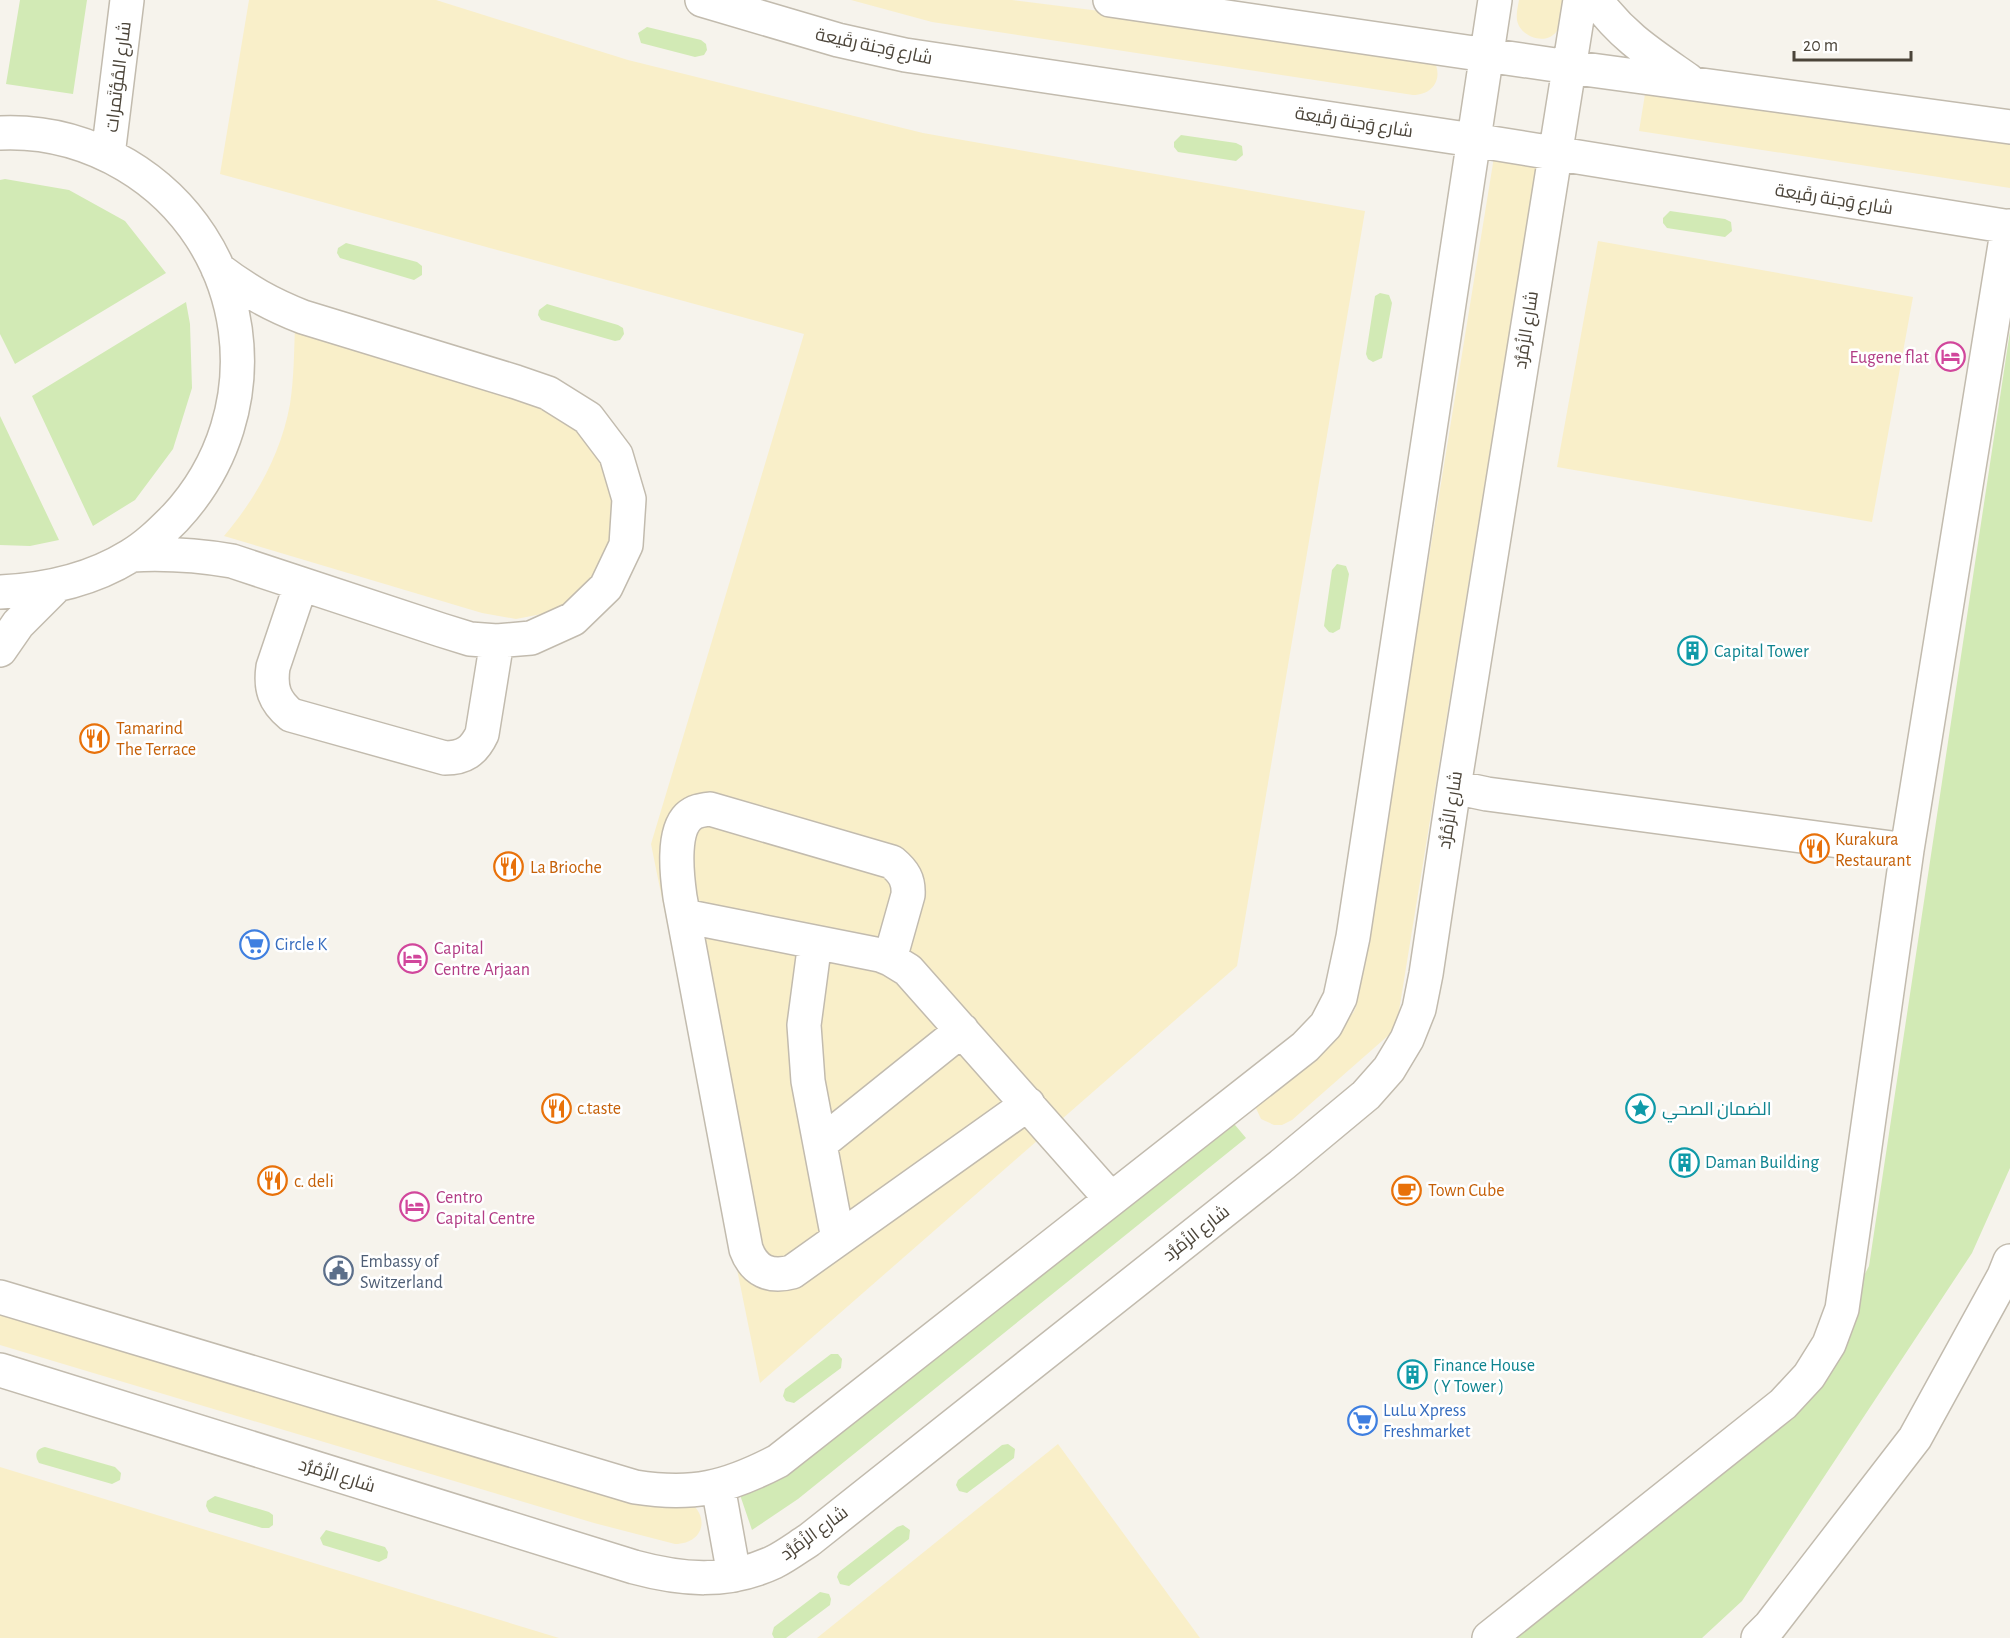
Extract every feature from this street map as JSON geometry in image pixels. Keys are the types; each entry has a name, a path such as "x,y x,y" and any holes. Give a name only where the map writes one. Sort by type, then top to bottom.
{"street":[{"name":"شارع المُؤتَمرات","path":"108,155 128,0"},
{"name":"شارع وَجنة رقَيعة","path":"702,0 838,40 904,55 1473,141 2009,226"},
{"path":"1110,0 1569,67 2010,127"},
{"path":"0,1297 635,1488 693,1491 747,1477 778,1461 1305,1047 1326,1025 1340,998 1353,937 1495,0"},
{"name":"شارع الزُمُرُّد","path":"0,1370 634,1567 667,1576 703,1579 734,1575 774,1562 809,1539 1283,1164 1366,1095 1389,1069 1407,1039 1419,1010 1580,0"},
{"path":"1596,0 1620,30 1634,43 1694,84"},
{"path":"0,133 22,132 67,139 108,155 141,174 170,198 195,228 219,269 233,315 238,364 233,412 217,457 192,499 160,534 132,555 101,572 56,586 0,592"},
{"path":"1489,1638 1783,1404 1809,1376 1829,1344 1842,1309 1907,850 2009,226"},
{"path":"132,555 168,553 200,555 232,561 470,639 497,641 531,638 573,619 606,587 626,545 629,499 616,455 588,418 548,393 303,317 255,295 219,269"},
{"path":"301,584 273,667 272,680 273,695 280,706 291,715 445,758 465,755 476,746 482,734 497,641"},
{"path":"0,650 18,624 56,586"},
{"path":"1454,787 1498,796 1907,850"},
{"path":"890,959 909,886 906,877 892,862 710,809 699,810 690,815 682,825 678,837 678,886 746,1249 750,1260 758,1269 769,1274 781,1275 792,1272 1028,1104"},
{"path":"684,916 890,959 908,970 1111,1199"},
{"path":"815,942 804,1025 808,1081 838,1239"},
{"path":"820,1144 962,1030"},
{"path":"1758,1638 1770,1626 1915,1438 2010,1262"},
{"path":"718,1486 734,1575"}],"green space":[{"path":"20,0 87,0 73,94 6,84"},
{"path":"647,27 701,40 706,44 707,50 704,55 695,57 641,43 638,33"},
{"path":"1181,135 1236,143 1242,146 1243,155 1236,161 1178,152 1174,147 1174,142"},
{"path":"0,180 69,190 125,221 166,273 15,364 0,334"},
{"path":"1670,211 1725,219 1731,222 1732,231 1725,237 1667,228 1663,223 1663,218"},
{"path":"346,243 417,262 422,266 422,275 414,280 340,258 337,253 338,248"},
{"path":"1380,293 1389,295 1392,303 1382,358 1373,362 1366,354 1375,296"},
{"path":"186,302 190,324 192,388 173,449 135,500 93,526 32,396"},
{"path":"547,304 618,325 623,328 624,334 620,340 615,341 541,320 538,315 539,310"},
{"path":"2010,331 2010,1168 1972,1253 1742,1601 1702,1638 1517,1638 1799,1402 1869,1266"},
{"path":"0,416 59,540 30,546 0,545"},
{"path":"1337,564 1346,566 1349,574 1340,629 1333,633 1324,626 1332,570"},
{"path":"1230,1119 1246,1138 798,1499 752,1530 739,1492"},
{"path":"831,1354 838,1354 842,1359 841,1368 794,1403 786,1401 783,1396 785,1389"},
{"path":"1008,1444 1015,1449 1014,1458 967,1493 959,1491 956,1485 958,1480 1002,1445"},
{"path":"45,1447 115,1467 121,1473 120,1480 112,1484 39,1463 37,1453"},
{"path":"215,1496 269,1512 273,1515 273,1525 269,1528 262,1528 209,1512 206,1506 207,1501"},
{"path":"903,1525 910,1530 909,1539 849,1586 840,1584 837,1577 839,1572 897,1527"},
{"path":"326,1530 385,1547 388,1552 387,1558 379,1562 323,1545 320,1538"},
{"path":"820,1592 829,1594 830,1605 786,1638 774,1638 772,1634 774,1627"}],"sand":[{"path":"249,0 436,0 628,60 923,133 1365,211 1237,966 760,1383 651,844 804,334 220,174"},
{"path":"851,0 1012,0 1420,51 1433,59 1437,78 1435,84 1427,92 1413,95 932,22"},
{"path":"1519,0 1565,0 1561,22 1554,35 1542,39 1523,32 1517,20"},
{"path":"1646,88 2010,144 2010,188 1639,131"},
{"path":"1494,157 1535,161 1536,168 1398,1017 1390,1034 1292,1120 1282,1125 1274,1125 1261,1119 1255,1106 1262,1087 1353,1013 1356,1007"},
{"path":"1598,241 1913,297 1872,522 1557,467"},
{"path":"295,326 589,423 629,520 583,602 552,612 516,619 482,613 224,536 257,491 274,458 290,404"},
{"path":"0,1312 691,1503 701,1517 700,1530 691,1540 675,1544 594,1523 0,1345"},
{"path":"1058,1444 1200,1638 817,1638"},
{"path":"0,1467 559,1638 0,1638"}],"place":[{"name":"Eugene flat","path":"1950,357"},
{"name":"Capital Tower","path":"1693,651"},
{"name":"Tamarind The Terrace","path":"95,738"},
{"name":"Kurakura Restaurant","path":"1814,849"},
{"name":"La Brioche","path":"509,867"},
{"name":"Circle K","path":"254,944"},
{"name":"Capital Centre Arjaan","path":"413,958"},
{"name":"c.taste","path":"556,1108"},
{"name":"الضمان الصحي","path":"1641,1109"},
{"name":"Daman Building","path":"1684,1162"},
{"name":"c. deli","path":"273,1181"},
{"name":"Town Cube","path":"1407,1190"},
{"name":"Centro Capital Centre","path":"415,1207"},
{"name":"Embassy of Switzerland","path":"339,1271"},
{"name":"Finance House ( Y Tower )","path":"1412,1375"},
{"name":"LuLu Xpress Freshmarket","path":"1362,1420"}]}
